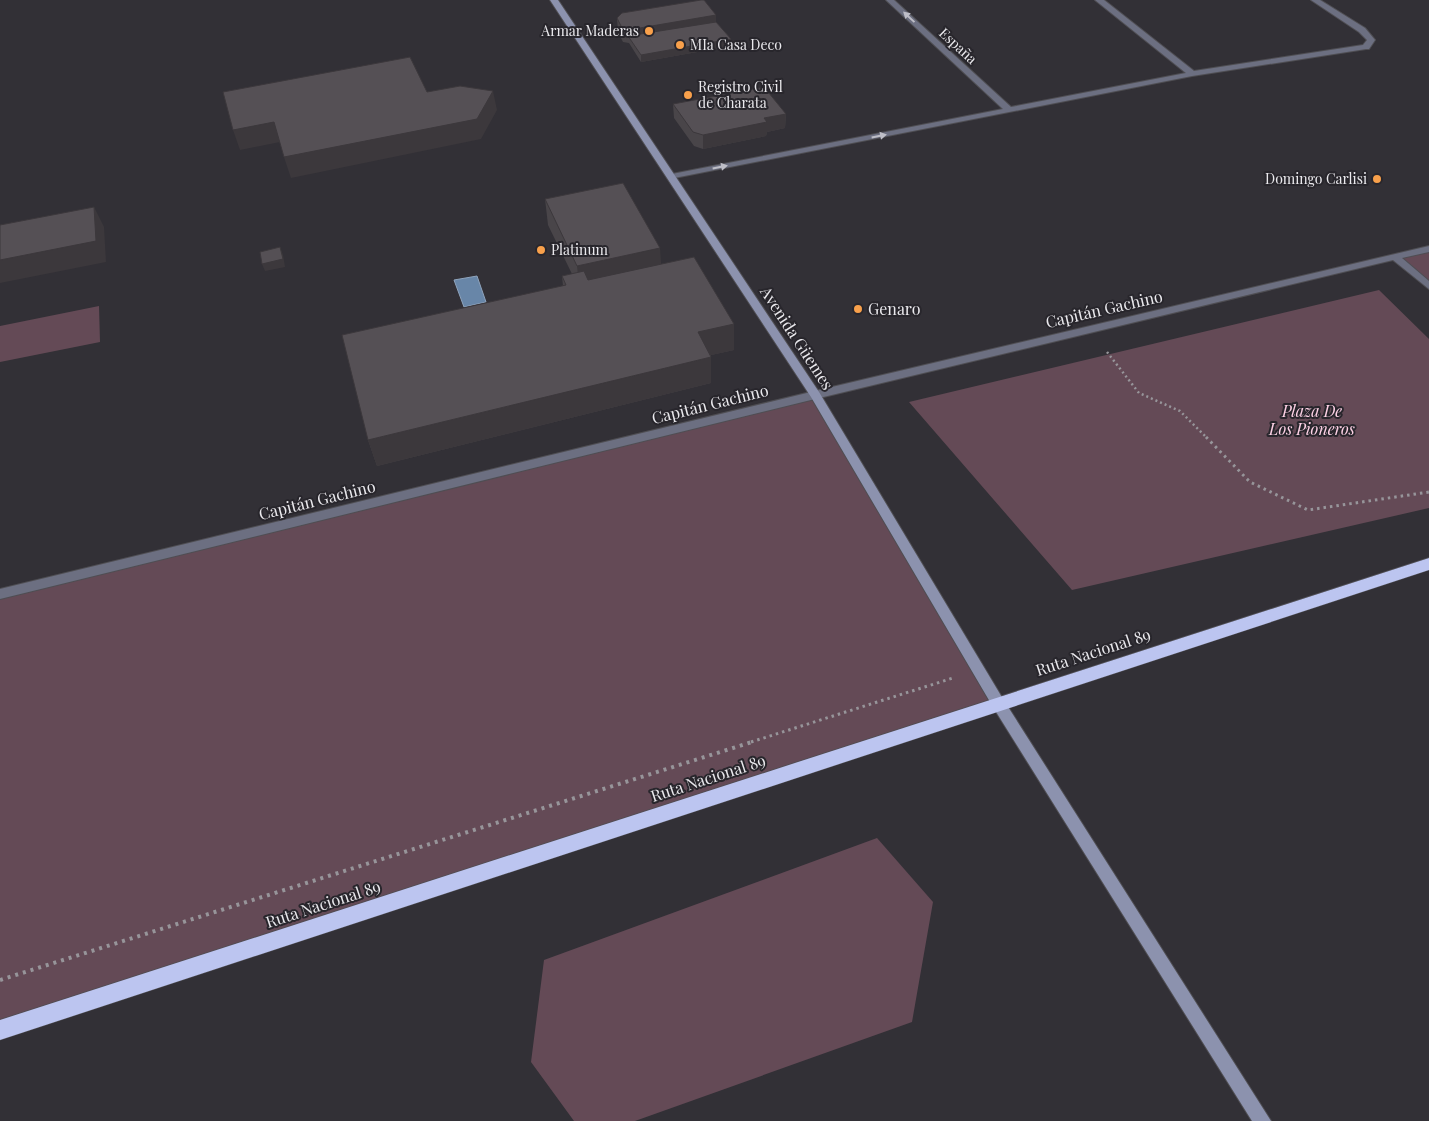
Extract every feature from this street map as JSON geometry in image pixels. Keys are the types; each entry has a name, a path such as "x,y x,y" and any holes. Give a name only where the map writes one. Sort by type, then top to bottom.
{"highway":[{"name":"Ruta Nacional 89","path":"0,1030 998,702 1429,564"}],"main road":[{"name":"Avenida Güemes","path":"554,0 815,395 998,702 1262,1121"}],"street":[{"name":"España","path":"890,0 1009,110"},
{"path":"1099,0 1192,74"},
{"path":"672,177 1192,74 1366,47 1371,40 1362,30 1315,0"},
{"name":"Capitán Gachino","path":"0,594 815,395 1429,249"},
{"path":"1395,257 1429,286"}],"path":[{"path":"1090,330 1139,393 1180,410 1250,482 1308,510 1429,492"},
{"path":"0,980 979,670"}],"green space":[{"path":"1429,249 1429,286 1395,257"},
{"name":"Plaza De Los Pioneros","path":"1379,290 1429,339 1429,508 1072,590 909,402"},
{"path":"99,306 100,342 0,362 0,326"},
{"path":"815,395 998,703 0,1030 0,594"},
{"path":"877,838 933,902 912,1022 635,1121 574,1121 531,1062 544,960"}],"water":[{"path":"477,276 486,302 464,307 454,280"}],"building":[{"path":"704,0 716,15 628,30 622,28 617,18 622,13"},
{"name":"MIa Casa Deco","path":"716,22 731,39 641,55 628,36"},
{"path":"410,57 427,92 460,86 493,91 477,119 284,157 274,122 233,130 223,92"},
{"path":"764,87 786,114 764,118 767,122 703,135 693,132 673,104"},
{"path":"623,183 660,248 577,266 545,199"},
{"path":"94,207 96,241 0,260 0,225"},
{"path":"280,247 283,259 262,264 260,252"},
{"path":"694,257 734,324 698,332 711,357 368,440 342,335 566,285 562,276 584,271 588,280"}],"place":[{"name":"Armar Maderas","path":"649,31"},
{"name":"MIa Casa Deco","path":"680,45"},
{"name":"Registro Civil de Charata","path":"688,95"},
{"name":"Domingo Carlisi","path":"1377,179"},
{"name":"Platinum","path":"541,250"},
{"name":"Genaro","path":"858,309"}]}
